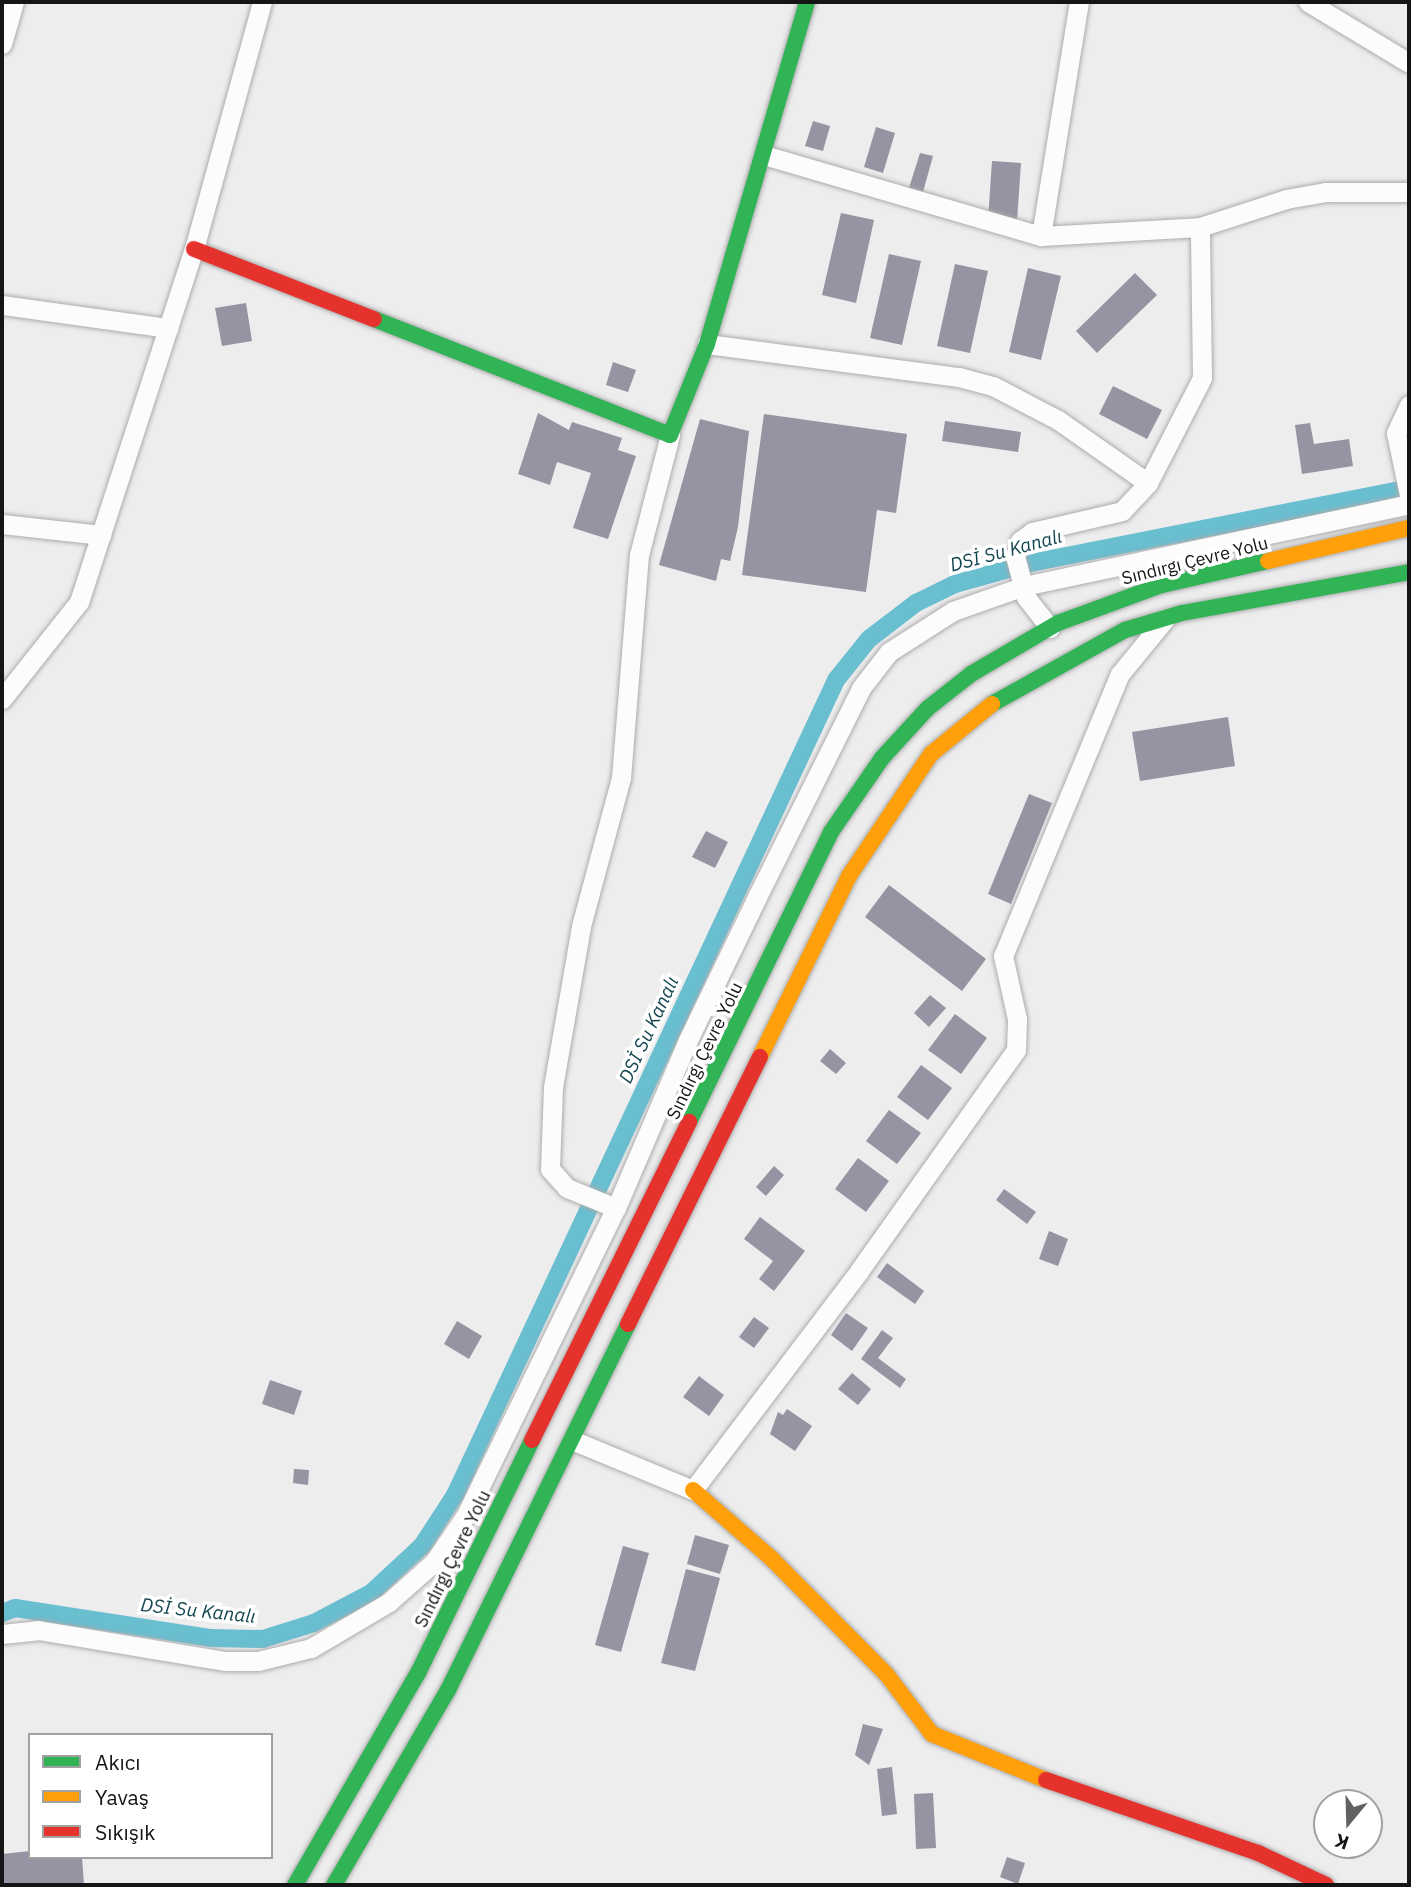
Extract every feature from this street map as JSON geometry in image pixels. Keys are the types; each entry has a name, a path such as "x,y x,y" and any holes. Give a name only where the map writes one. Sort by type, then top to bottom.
{"main road":[{"path":"194,249 670,435 707,344 807,2"},
{"name":"Sındırgı Çevre Yolu","path":"295,1885 418,1674 815,862 849,803 928,708 992,661 1050,628 1162,585 1409,528"},
{"path":"334,1885 448,1690 798,973 897,799 931,754 1008,691 1053,663 1167,617 1409,572"},
{"path":"572,1440 561,1422 611,1284"},
{"path":"692,1490 772,1559 887,1675 932,1734 1060,1786 1258,1853 1326,1885"}],"street":[{"path":"2,44 14,2"},
{"path":"2,699 67,623 101,535 194,249 262,2"},
{"path":"1041,236 1079,2"},
{"path":"1308,2 1409,63"},
{"path":"764,155 1041,236 1200,228 1246,208 1299,196 1409,192"},
{"path":"1050,628 1023,583 1015,556 1020,541 1032,532 1122,510 1148,483 1202,378 1200,228"},
{"path":"2,306 168,328"},
{"path":"707,344 959,377 993,386 1058,420 1148,483"},
{"path":"1409,405 1396,433 1409,495"},
{"path":"610,1206 567,1188 550,1169 553,1087 581,926 621,778 639,555 670,435"},
{"path":"2,1634 38,1630 225,1661 258,1661 312,1648 389,1602 434,1562 466,1515 687,1042 861,688 907,636 953,611 1023,583 1409,504"},
{"path":"2,524 101,535"},
{"path":"572,1440 692,1490 1016,1050 1017,1019 1003,956 1120,674 1167,617"}],"building":[{"path":"813,121 830,126 823,151 805,146"},
{"path":"876,127 895,133 883,173 864,167"},
{"path":"920,153 933,156 923,192 909,188"},
{"path":"992,161 1021,163 1017,221 988,220"},
{"path":"841,213 874,220 856,303 822,295"},
{"path":"889,254 921,261 902,345 870,338"},
{"path":"955,264 988,271 970,353 937,346"},
{"path":"1028,268 1061,276 1041,360 1009,352"},
{"path":"1135,273 1157,295 1097,353 1076,331"},
{"path":"246,303 252,341 222,346 215,308"},
{"path":"613,362 636,370 628,392 606,385"},
{"path":"1113,386 1162,410 1147,439 1099,414"},
{"path":"538,413 569,430 572,422 622,438 618,450 636,456 608,539 573,528 591,473 557,462 550,485 518,474"},
{"path":"764,414 907,434 896,513 877,510 866,592 742,575"},
{"path":"700,419 749,431 738,527 730,561 721,559 716,581 659,565"},
{"path":"945,421 1021,432 1018,452 942,441"},
{"path":"1310,423 1314,444 1349,439 1353,466 1302,474 1295,425"},
{"path":"1228,717 1235,766 1140,781 1132,732"},
{"path":"1029,794 1052,803 1011,904 988,894"},
{"path":"706,831 728,842 715,868 692,857"},
{"path":"889,885 986,959 962,991 865,917"},
{"path":"930,995 946,1008 929,1027 914,1013"},
{"path":"955,1014 987,1038 961,1074 928,1050"},
{"path":"830,1049 846,1063 836,1074 820,1061"},
{"path":"921,1065 952,1088 928,1120 897,1097"},
{"path":"889,1110 921,1133 897,1164 866,1141"},
{"path":"858,1158 889,1181 866,1212 835,1189"},
{"path":"774,1166 784,1175 766,1196 756,1187"},
{"path":"1004,1189 1036,1212 1027,1224 996,1200"},
{"path":"760,1217 805,1251 774,1291 759,1279 773,1261 744,1239"},
{"path":"1049,1231 1068,1239 1058,1266 1039,1259"},
{"path":"887,1263 924,1291 915,1304 877,1277"},
{"path":"846,1313 868,1328 852,1351 831,1335"},
{"path":"754,1317 769,1328 754,1348 739,1337"},
{"path":"457,1321 482,1336 469,1359 444,1344"},
{"path":"882,1330 893,1338 878,1358 906,1379 900,1388 861,1359"},
{"path":"852,1373 871,1389 858,1405 838,1389"},
{"path":"699,1376 724,1395 709,1416 683,1397"},
{"path":"270,1380 302,1391 294,1415 262,1404"},
{"path":"787,1409 812,1426 795,1451 770,1434 778,1412 783,1415"},
{"path":"294,1469 309,1470 308,1485 293,1483"},
{"path":"695,1535 729,1545 720,1574 687,1564"},
{"path":"623,1546 649,1553 621,1652 595,1645"},
{"path":"686,1569 720,1578 695,1671 661,1663"},
{"path":"863,1724 883,1729 869,1765 855,1755"},
{"path":"892,1767 897,1814 882,1816 877,1769"},
{"path":"933,1793 936,1848 916,1849 914,1794"},
{"path":"28,1851 28,1859 82,1859 84,1885 2,1885 2,1854"},
{"path":"1007,1857 1025,1863 1018,1884 1000,1877"}],"waterway":[{"name":"DSİ Su Kanalı","path":"2,1613 15,1608 210,1638 263,1639 314,1623 371,1593 422,1546 455,1495 836,680 869,639 916,603 955,584 1026,564 1409,488"}],"traffic: fast":[{"path":"374,319 670,435 707,344 807,2"},
{"path":"689,1122 831,832 882,758 928,708 971,674 1058,623 1162,585 1268,561"},
{"path":"992,704 1125,630 1182,613 1409,572"},
{"path":"334,1885 448,1690 628,1324"},
{"path":"295,1885 418,1673 532,1440"}],"traffic: slow":[{"path":"1268,561 1409,528"},
{"path":"760,1057 849,876 931,754 992,704"},
{"path":"693,1490 772,1559 887,1675 932,1734 1046,1780"}],"traffic: jam":[{"path":"194,249 374,319"},
{"path":"628,1324 760,1057"},
{"path":"532,1440 689,1122"},
{"path":"1046,1780 1258,1853 1326,1885"}]}
